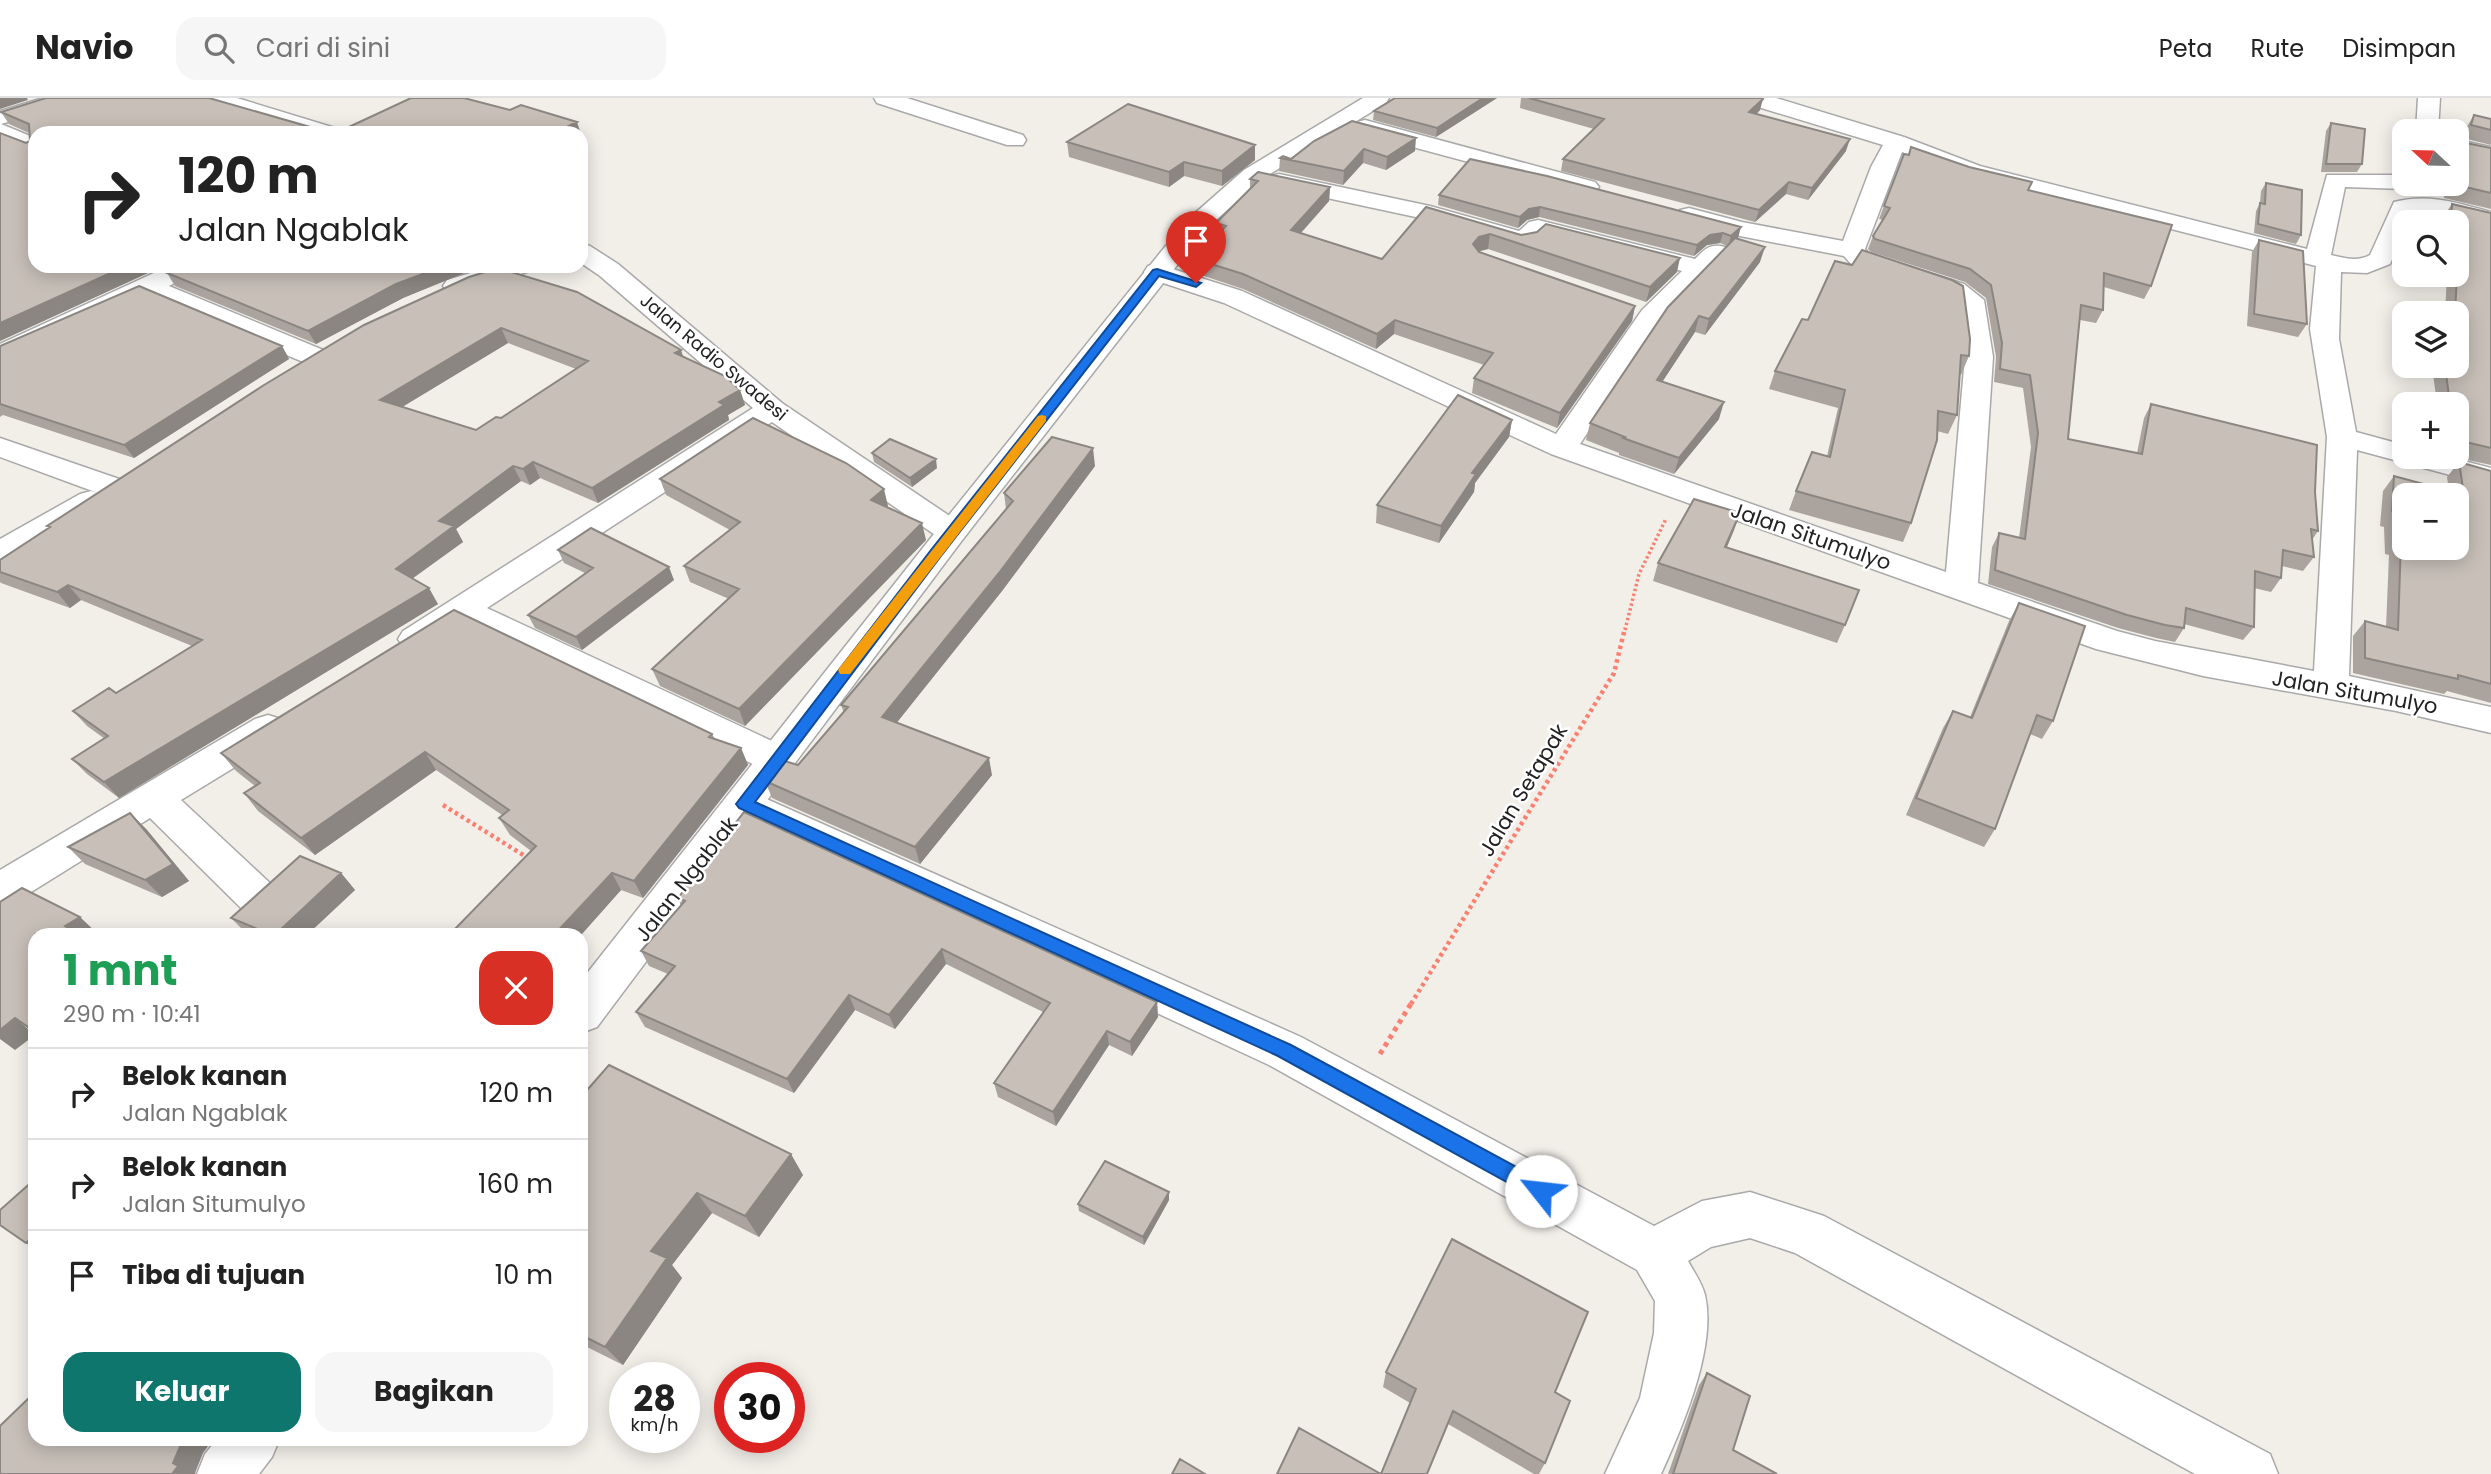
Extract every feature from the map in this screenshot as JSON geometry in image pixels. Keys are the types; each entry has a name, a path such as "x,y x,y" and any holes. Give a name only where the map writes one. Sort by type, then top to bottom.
{"street":[{"path":"214,98 304,126"},
{"path":"885,98 1015,140"},
{"name":"Jalan Ngablak","path":"588,1005 952,532 1199,221 1252,175 1378,98"},
{"path":"1753,98 1896,142 1972,171 2075,200 2361,267 2374,265 2385,252 2403,207 2422,196"},
{"path":"2428,119 2429,98"},
{"path":"0,118 55,99"},
{"path":"1339,121 1606,193"},
{"path":"0,131 28,143"},
{"path":"1852,250 1883,167 1896,142"},
{"path":"2469,149 2491,154"},
{"path":"1252,175 1430,213 1519,239 1525,239 1539,227 1700,268"},
{"path":"2331,686 2342,437 2339,407 2325,341 2323,260 2335,180 2392,182"},
{"path":"2430,196 2491,219"},
{"path":"1673,211 1740,229 1852,250 1860,259 1955,290 1971,300 1974,306 1979,357 1961,588"},
{"path":"1562,448 1639,312 1700,268 1740,229"},
{"name":"Jalan Radio Swadesi","path":"588,256 619,278 772,410 952,532"},
{"name":"Jalan Situmulyo","path":"1157,272 1233,297 1562,448 2145,652 2430,705 2491,720"},
{"path":"433,297 466,282 497,273"},
{"path":"0,354 161,274 328,352 284,378"},
{"path":"392,653 772,410"},
{"path":"2342,437 2392,451"},
{"path":"0,447 125,481 0,553"},
{"path":"2460,469 2491,477"},
{"path":"462,610 776,759"},
{"path":"0,890 301,709"},
{"path":"155,799 256,896"},
{"path":"744,804 1285,1051 1655,1253 1681,1296 1680,1333 1666,1402 1633,1474"},
{"path":"1655,1253 1702,1225 1750,1215 1807,1233 2250,1474"},
{"path":"225,1474 247,1446"}],"path":[{"name":"Jalan Setapak","path":"1358,1091 1614,673 1639,574 1681,490"},
{"path":"443,804 536,863"}],"building":[{"path":"46,98 209,98 307,126 29,126 1,112"},
{"path":"411,98 464,98 510,110 521,105 577,122 569,126 351,126"},
{"path":"1395,98 1483,98 1437,128 1374,111"},
{"path":"1529,98 1761,98 1763,99 1749,112 1850,139 1812,188 1789,182 1759,210 1563,159 1604,119"},
{"path":"1128,104 1255,145 1222,171 1184,162 1169,172 1067,142"},
{"path":"2474,115 2491,119 2491,130 2471,125"},
{"path":"1352,121 1416,138 1387,157 1364,149 1344,171 1280,158 1283,156 1291,159 1314,141"},
{"path":"2331,123 2365,129 2362,164 2326,164"},
{"path":"0,133 28,142 28,273 111,273 0,323"},
{"path":"2469,144 2491,148 2491,193 2469,188"},
{"path":"1911,147 1969,167 2032,182 2028,190 2172,225 2151,286 2104,273 2103,310 2081,305 2068,439 2142,454 2151,404 2317,445 2315,492 2318,531 2311,529 2314,557 2283,550 2281,578 2255,571 2254,627 2186,608 2184,628 2165,625 2127,615 1995,570 1999,533 2025,539 2038,433 2030,375 2000,369 2002,343 1991,285 1970,269 1875,239 1873,236 1890,208 1884,206 1904,154 1909,155"},
{"path":"1470,159 1547,176 1741,227 1731,236 1723,233 1710,235 1697,245 1540,207 1529,209 1520,217 1439,195"},
{"path":"1258,172 1330,187 1291,230 1382,259 1426,207 1521,235 1537,232 1546,224 1680,258 1650,287 1490,234 1479,237 1473,244 1479,252 1635,306 1560,413 1474,378 1493,353 1395,320 1377,334 1243,274 1192,258 1226,226 1216,223 1258,181 1250,179"},
{"path":"2266,183 2302,190 2301,235 2258,224 2260,203 2265,204"},
{"path":"2452,204 2491,213 2491,448 2469,443 2469,392 2448,392 2447,378 2469,378 2469,301 2456,301 2456,287 2469,287 2469,210 2452,210"},
{"path":"1735,238 1765,247 1709,319 1699,316 1657,380 1724,402 1679,458 1590,423 1668,307"},
{"path":"2259,240 2303,251 2307,324 2254,314"},
{"path":"1862,250 1963,286 1970,339 1969,356 1961,355 1957,415 1938,411 1937,440 1911,523 1796,491 1812,452 1830,457 1845,390 1775,371 1802,319 1808,320 1835,261 1852,265"},
{"path":"167,273 425,273 396,284 308,331"},
{"path":"482,273 514,273 577,292 681,350 675,353 725,376 740,390 719,402 724,405 592,488 533,462 523,469 513,466 439,521 454,526 396,569 429,588 104,782 72,759 108,736 73,711 109,688 116,693 202,640 68,585 57,592 0,572 0,560 50,527 47,526 264,385 364,325 469,277","holes":["501,328 588,361 501,418 496,417 476,430 380,400"]},
{"path":"139,286 282,346 124,445 0,404 0,346"},
{"path":"1458,395 1512,420 1472,473 1476,474 1441,526 1377,505"},
{"path":"753,418 846,463 884,489 871,500 922,523 739,709 652,669 739,589 684,566 740,522 660,479"},
{"path":"1052,437 1093,448 999,573 882,717 989,758 915,847 765,781 781,760 798,765 848,707 841,705 1013,501 1004,493"},
{"path":"890,439 936,459 910,478 872,453"},
{"path":"2469,465 2491,471 2491,684 2458,675 2458,679 2365,658 2365,621 2398,630 2400,560 2469,560 2469,483 2462,483 2460,469 2469,469"},
{"path":"2394,476 2420,483 2394,483"},
{"path":"1694,499 1740,513 1725,547 1859,590 1845,625 1658,563"},
{"path":"591,528 669,567 576,637 528,615 593,568 558,550"},
{"path":"2019,603 2085,626 2053,721 2037,715 1995,829 1916,798 1953,711 1972,718"},
{"path":"454,610 712,734 709,737 741,748 634,881 612,873 561,928 456,928 536,846 499,818 509,810 425,752 301,838 244,793 260,783 221,753"},
{"path":"744,812 1157,1002 1130,1042 1107,1031 1053,1112 994,1083 1050,1003 942,949 889,1015 849,995 787,1079 636,1012 675,966 641,951 685,901 678,898"},
{"path":"130,813 173,864 145,880 68,847"},
{"path":"300,856 341,873 282,928 255,928 231,918"},
{"path":"22,888 80,917 65,926 68,928 28,928 28,1027 15,1018 0,1030 0,902"},
{"path":"609,1065 791,1154 745,1216 697,1193 651,1251 667,1258 605,1347 588,1338 588,1089"},
{"path":"1105,1161 1169,1192 1143,1237 1078,1204"},
{"path":"28,1185 26,1243 0,1225 0,1210"},
{"path":"1452,1239 1588,1312 1555,1392 1570,1401 1545,1463 1453,1411 1427,1474 1381,1474 1416,1389 1386,1372"},
{"path":"1707,1373 1750,1396 1733,1450 1777,1474 1673,1474"},
{"path":"28,1399 28,1446 180,1446 173,1463 178,1466 172,1474 0,1474 0,1426"},
{"path":"1299,1428 1381,1474 1277,1474"},
{"path":"1180,1459 1205,1474 1172,1474"}],"slow traffic":[{"path":"845,670 1042,418"}],"route":[{"path":"1196,283 1157,272 776,759 744,804 1285,1051 1541,1191"}]}
